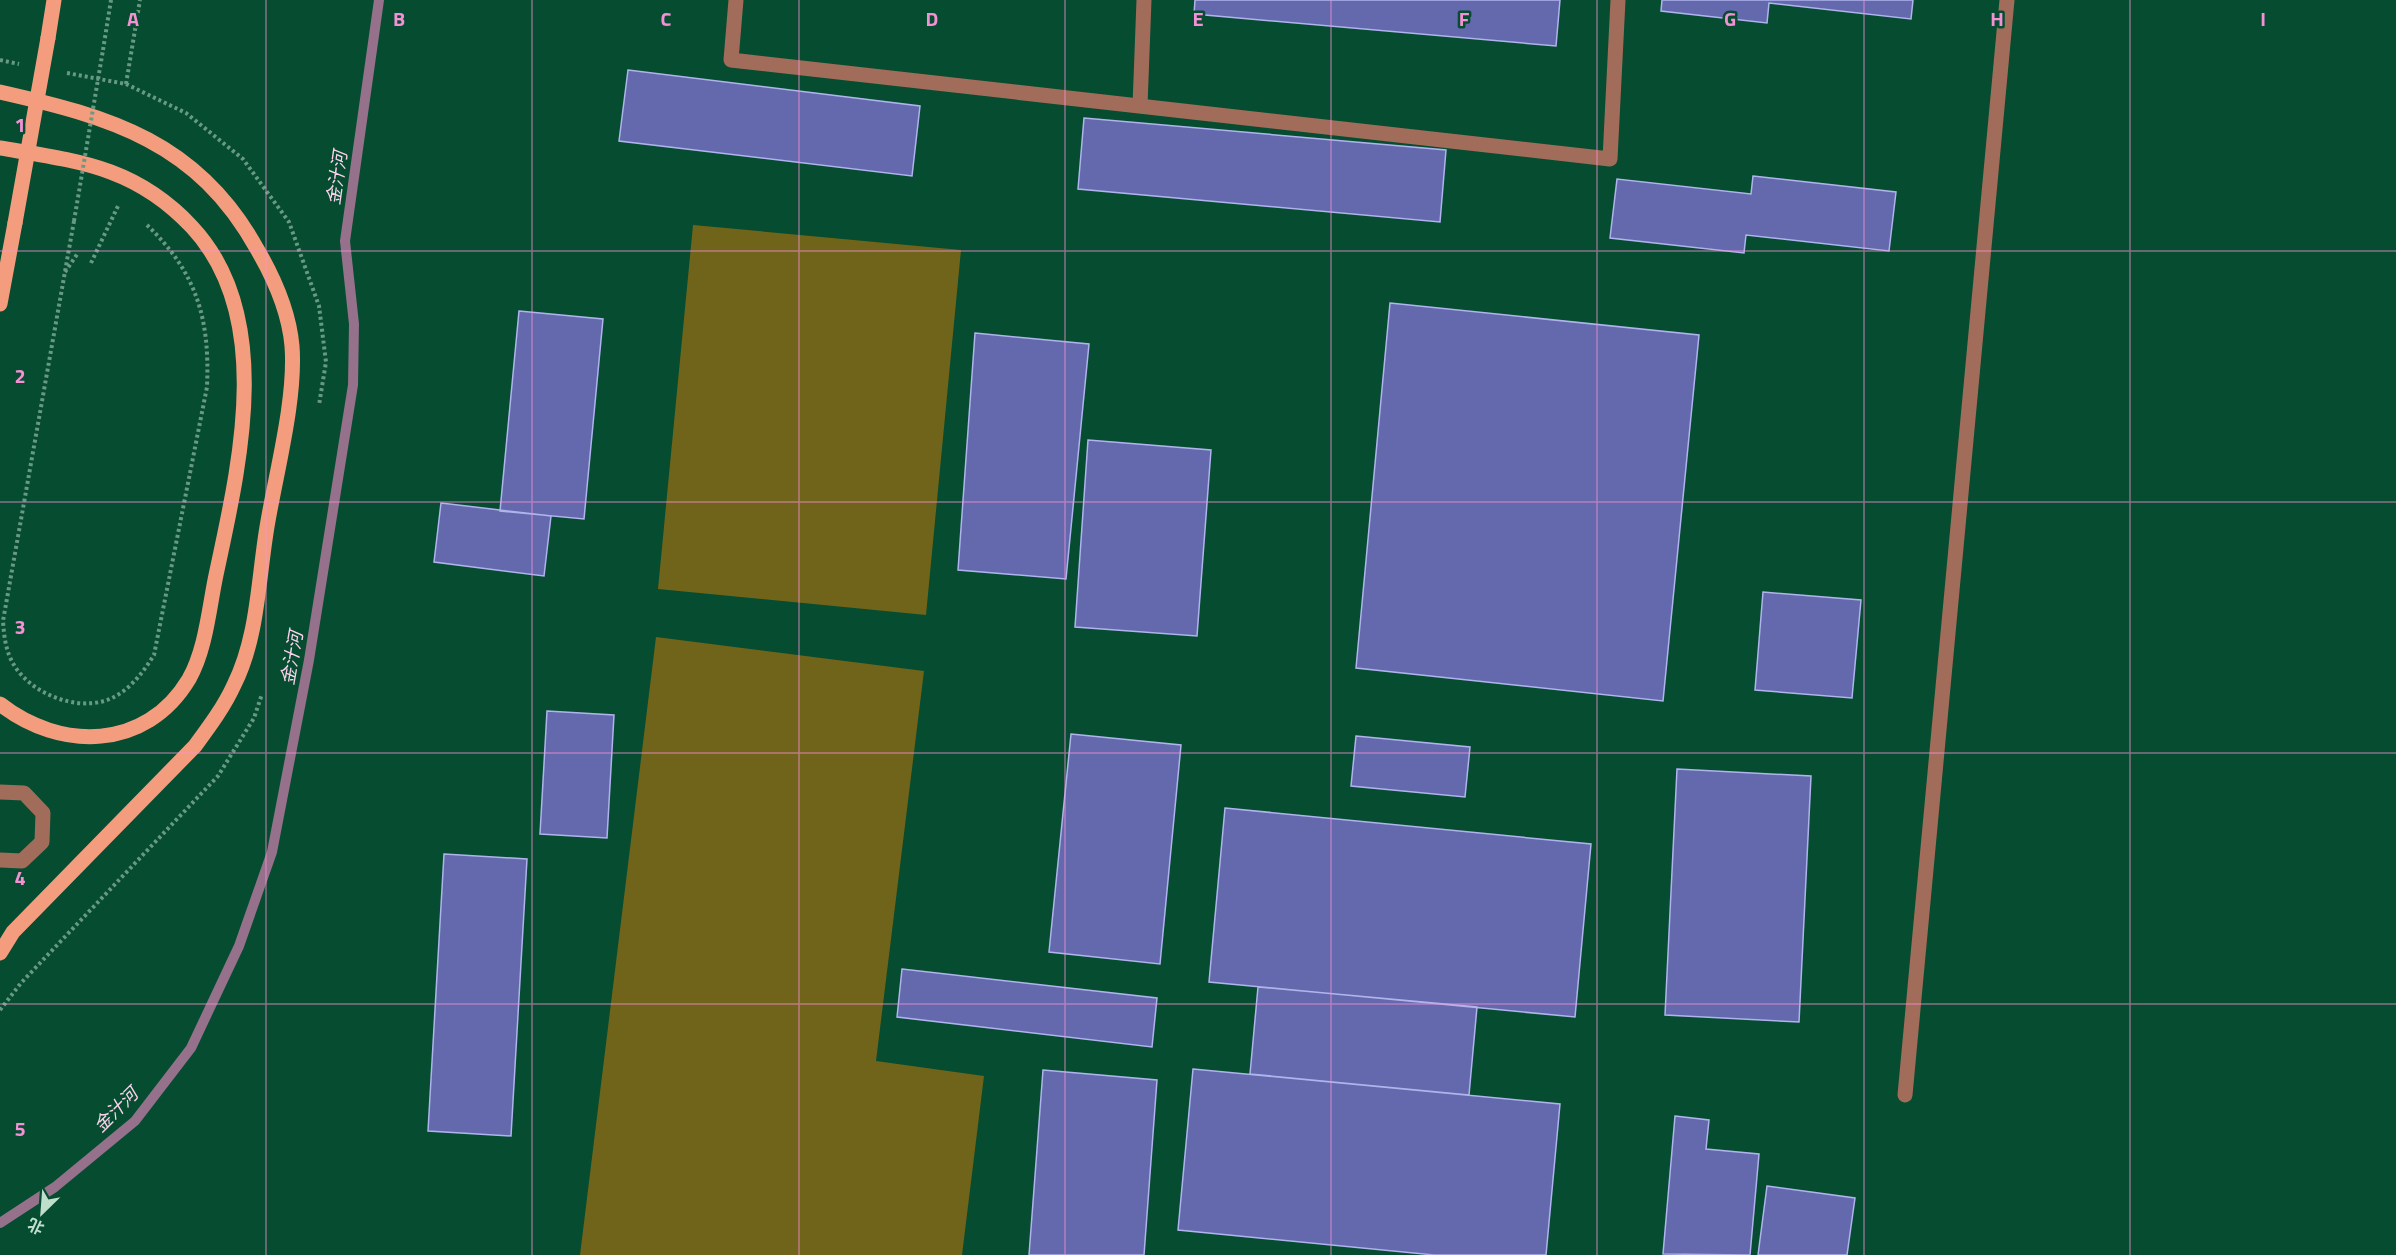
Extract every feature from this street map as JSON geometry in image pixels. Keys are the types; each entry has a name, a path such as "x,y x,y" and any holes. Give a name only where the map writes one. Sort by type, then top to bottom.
{"main road":[{"path":"0,304 54,0"},
{"path":"0,92 77,110 114,123 158,144 193,168 222,196 264,260 284,307 292,347 290,389 266,528 257,606 248,649 235,684 217,716 195,746 13,932 0,953"},
{"path":"0,148 87,163 130,178 165,201 193,228 216,259 231,297 243,345 244,395 240,449 200,651 189,679 174,699 156,715 134,727 110,735 86,738 61,736 38,728 0,704"}],"street":[{"path":"736,0 731,60 1610,159 1618,0"},
{"path":"1140,106 1144,0"},
{"path":"1905,1095 2000,97 2007,0"},
{"path":"0,792 24,793 43,813 42,842 22,861 0,860"}],"path":[{"path":"111,0 3,621 6,647 15,666 26,680 58,698 87,703 104,700 123,691 141,676 154,655 207,387 208,354 205,322 195,291 182,267 162,239 144,222"},
{"path":"126,84 140,0"},
{"path":"75,190 85,193"},
{"path":"91,263 120,207 111,203"},
{"path":"64,273 78,253"}],"shaded area":[{"path":"693,225 961,250 926,615 658,589"},
{"path":"656,637 924,671 876,1061 984,1076 962,1255 580,1255"}],"building":[{"path":"1195,0 1560,0 1556,46 1194,14"},
{"path":"1662,0 1913,0 1911,19 1769,3 1767,23 1661,11"},
{"path":"628,70 920,106 912,176 619,141"},
{"path":"1084,118 1446,150 1440,222 1078,189"},
{"path":"1753,176 1896,192 1889,251 1746,235 1744,253 1610,238 1617,179 1751,194"},
{"path":"1390,303 1699,335 1663,701 1356,668"},
{"path":"519,311 603,319 584,519 500,511"},
{"path":"975,333 1089,344 1066,579 958,570"},
{"path":"1088,440 1211,450 1197,636 1075,627"},
{"path":"441,503 551,516 544,576 434,562"},
{"path":"1763,592 1861,600 1852,698 1755,690"},
{"path":"547,711 614,715 607,838 540,834"},
{"path":"1071,734 1181,745 1160,964 1049,952"},
{"path":"1356,736 1470,747 1465,797 1351,786"},
{"path":"1677,769 1811,776 1799,1022 1665,1015"},
{"path":"1225,808 1591,844 1575,1017 1209,982"},
{"path":"444,854 527,859 511,1136 428,1131"},
{"path":"902,969 1157,998 1152,1047 897,1017"},
{"path":"1258,987 1477,1007 1469,1095 1250,1074"},
{"path":"1193,1069 1560,1104 1546,1255 1434,1255 1178,1230"},
{"path":"1043,1070 1157,1080 1144,1255 1029,1255"},
{"path":"1675,1116 1709,1120 1706,1149 1759,1154 1750,1255 1663,1254"},
{"path":"1767,1186 1855,1198 1847,1255 1758,1255"}],"waterway":[{"name":"金汁河","path":"0,1223 55,1187 135,1121 191,1048 239,946 272,852 309,660 353,385 354,324 345,241 379,0"}]}
